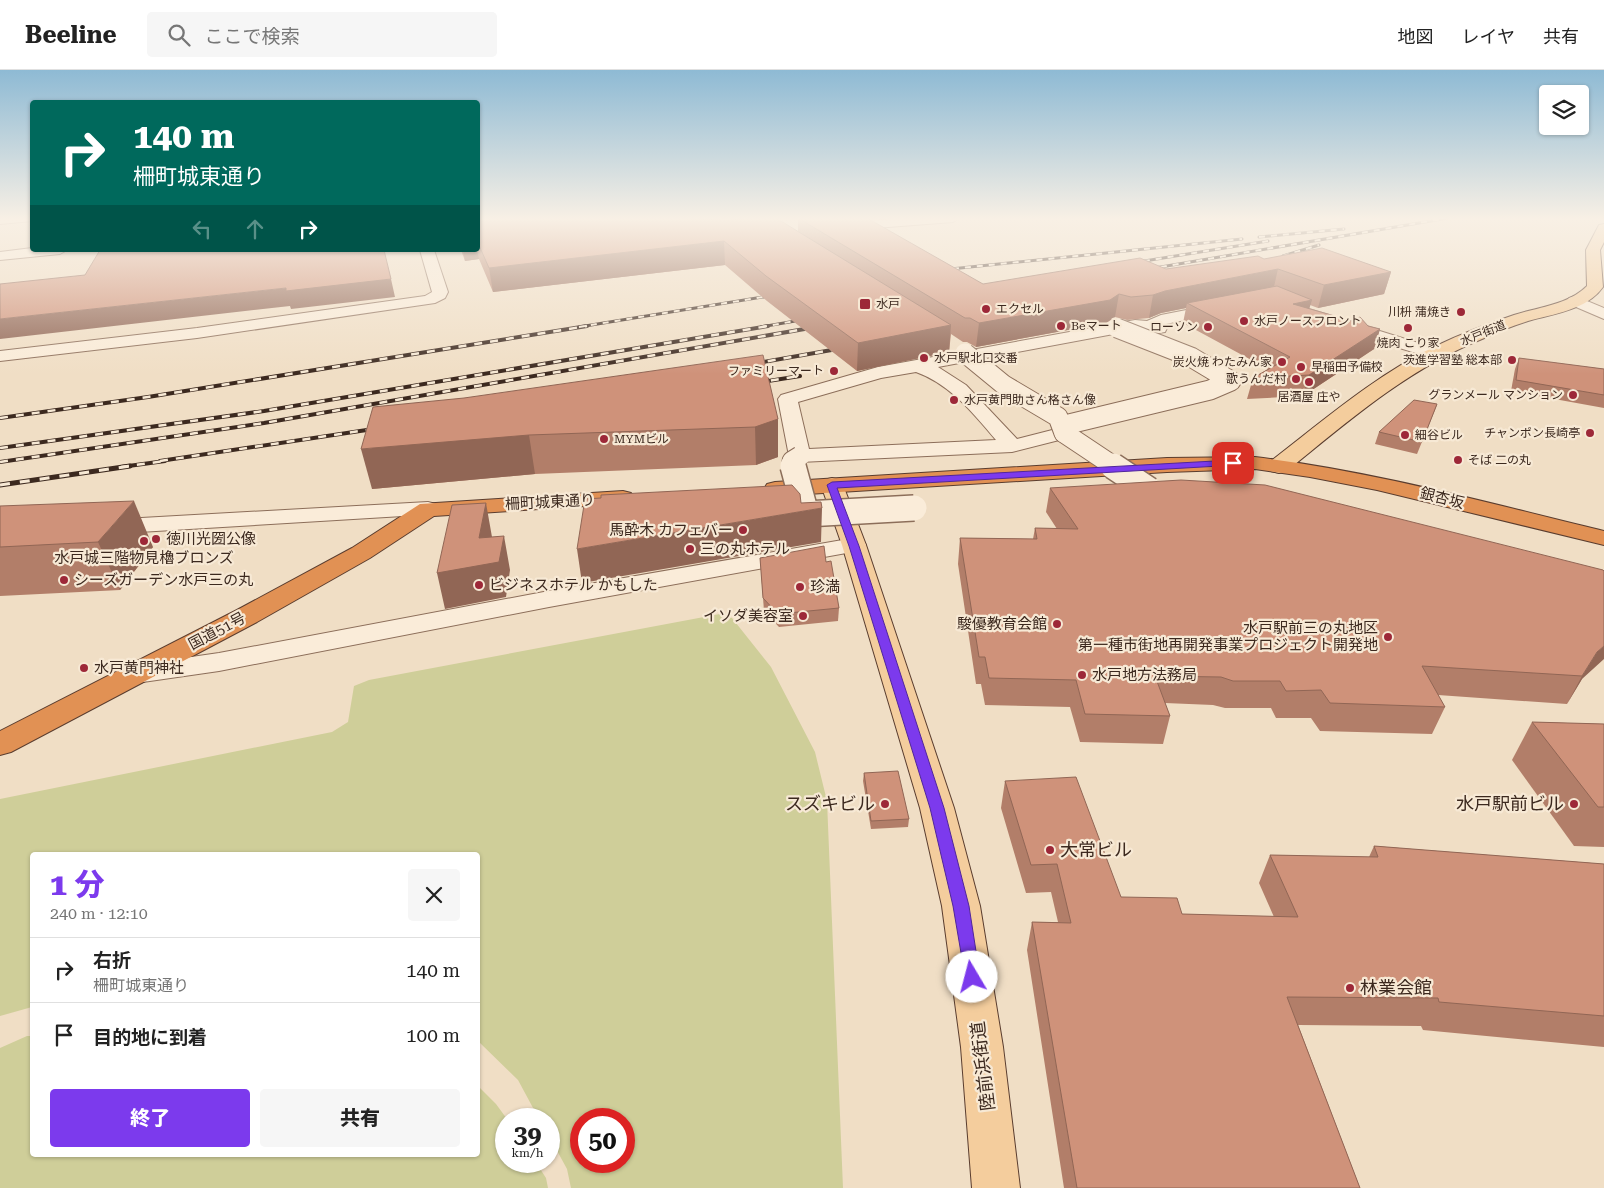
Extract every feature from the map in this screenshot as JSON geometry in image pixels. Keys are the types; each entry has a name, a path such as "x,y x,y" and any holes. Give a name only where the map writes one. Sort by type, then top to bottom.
{"highway":[{"path":"752,490 1206,463 1279,466"},
{"name":"銀杏坂","path":"1279,466 1386,484 1604,538"},
{"name":"柵町城東通り","path":"428,509 644,497"},
{"name":"国道51号","path":"0,744 136,674 361,553 428,509"}],"main road":[{"name":"水戸街道","path":"1279,466 1390,382 1435,354 1493,329 1576,301 1590,293 1599,277"},
{"name":"陸前浜街道","path":"832,485 854,546 937,808 961,906 982,1047 996,1188"}],"street":[{"path":"0,356 188,334 429,300 439,295 440,292 433,270"},
{"path":"1576,301 1600,310"},
{"path":"1122,336 1161,320 1236,305"},
{"path":"1328,319 1435,354"},
{"path":"1122,336 1135,325 1159,328"},
{"path":"792,466 1012,446 1064,433 1069,424 1210,390 1231,381 1204,360 1166,344 1122,336 961,350 922,368 934,371 962,393 1012,446"},
{"path":"961,350 1004,385 1058,418 1064,433 1147,494 1172,494"},
{"path":"914,508 806,514 792,466 788,399 878,373 934,362"},
{"name":"柵町城東通り","path":"85,528 428,509"},
{"path":"136,674 219,662 540,601 854,546"}],"shaded area":[{"path":"720,614 732,618 771,667 815,752 827,801 843,1188 571,1188 567,1169 560,1156 560,1108 533,1108 518,1080 480,1043 480,852 30,852 30,1008 0,1016 0,799 332,732 348,722 354,686 369,680"},
{"path":"30,1036 30,1157 480,1157 480,1088 499,1108 495,1108 495,1173 543,1173 548,1188 0,1188 0,1048"}],"building":[{"path":"88,270 389,270 391,279 286,291 286,288 0,319 0,284 85,275"},
{"path":"759,270 861,270 951,325 858,343"},
{"path":"885,270 959,270 983,284 1066,270 1272,270 1153,295 1131,297 1119,294 1110,300 979,323 970,318 965,318"},
{"path":"1281,270 1386,270 1391,272 1324,285"},
{"path":"1277,286 1312,300 1293,304 1352,321 1360,317 1368,326 1380,329 1309,375 1253,378 1290,357 1187,303"},
{"path":"763,355 778,419 755,427 529,435 361,449 373,407 464,398"},
{"path":"1519,358 1604,369 1604,395 1516,380"},
{"path":"1414,400 1437,404 1422,442 1379,432"},
{"path":"1181,480 1265,485 1603,570 1604,646 1597,652 1582,676 1422,666 1445,707 1330,703 1321,690 1286,691 1280,681 1233,681 1221,677 1155,676 1170,716 1085,714 1076,680 989,678 985,657 979,657 960,538 1037,539 1035,528 1078,529 1050,488"},
{"path":"792,485 800,494 801,503 821,502 822,508 577,549 585,499 601,498 601,495"},
{"path":"134,501 98,542 0,547 0,506"},
{"path":"486,503 479,538 504,536 499,562 437,573 452,505"},
{"path":"824,546 826,562 831,561 839,608 778,614 763,598 760,558"},
{"path":"1532,722 1604,724 1604,807 1598,807"},
{"name":"スズキビル","path":"898,771 909,819 871,821 864,773"},
{"path":"1076,777 1121,897 1177,898 1182,914 1298,917 1270,855 1378,857 1374,846 1604,864 1604,1016 1439,1002 1438,998 1287,997 1360,1188 1077,1188 1032,922 1071,923 1057,864 1031,865 1005,781"}],"railway":[{"path":"579,327 775,295"},
{"path":"761,327 807,319"},
{"path":"0,418 148,397 587,326"},
{"path":"0,448 264,411 768,326"},
{"path":"0,462 264,423 816,327"},
{"path":"752,364 843,348"},
{"path":"755,383 800,376"},
{"path":"160,461 380,428"},
{"path":"121,467 165,461"},
{"path":"0,485 130,466"}],"place":[{"name":"水戸","path":"865,304"},
{"name":"エクセル","path":"986,309"},
{"name":"川枡 蒲焼き","path":"1461,312"},
{"name":"水戸ノースフロント","path":"1244,321"},
{"name":"Beマート","path":"1061,326"},
{"name":"ローソン","path":"1208,327"},
{"name":"焼肉 こり家","path":"1408,328"},
{"name":"水戸駅北口交番","path":"924,358"},
{"name":"茨進学習塾 総本部","path":"1512,360"},
{"name":"炭火焼 わたみん家","path":"1282,362"},
{"name":"早稲田予備校","path":"1301,367"},
{"name":"ファミリーマート","path":"834,371"},
{"name":"歌うんだ村","path":"1296,379"},
{"name":"居酒屋 庄や","path":"1309,382"},
{"name":"グランメール マンション","path":"1573,395"},
{"name":"水戸黄門助さん格さん像","path":"954,400"},
{"name":"チャンポン長崎亭","path":"1590,433"},
{"name":"細谷ビル","path":"1405,435"},
{"name":"MYMビル","path":"604,439"},
{"name":"そば 二の丸","path":"1458,460"},
{"name":"馬酔木 カフェバー","path":"743,530"},
{"name":"徳川光圀公像","path":"156,539"},
{"name":"水戸城三階物見櫓ブロンズ","path":"144,541"},
{"name":"三の丸ホテル","path":"690,549"},
{"name":"シーズガーデン水戸三の丸","path":"64,580"},
{"name":"ビジネスホテル かもした","path":"479,585"},
{"name":"珍満","path":"800,587"},
{"name":"イソダ美容室","path":"803,616"},
{"name":"駿優教育会館","path":"1057,624"},
{"name":"⽔⼾駅前三の丸地区 第⼀種市街地再開発事業プロジェクト開発地","path":"1388,637"},
{"name":"水戸黄門神社","path":"84,668"},
{"name":"水戸地方法務局","path":"1082,675"},
{"name":"スズキビル","path":"885,804"},
{"name":"水戸駅前ビル","path":"1574,804"},
{"name":"大常ビル","path":"1050,850"},
{"name":"林業会館","path":"1350,988"}],"route":[{"path":"972,977 961,906 937,808 854,546 832,485 1167,465 1233,463"}]}
